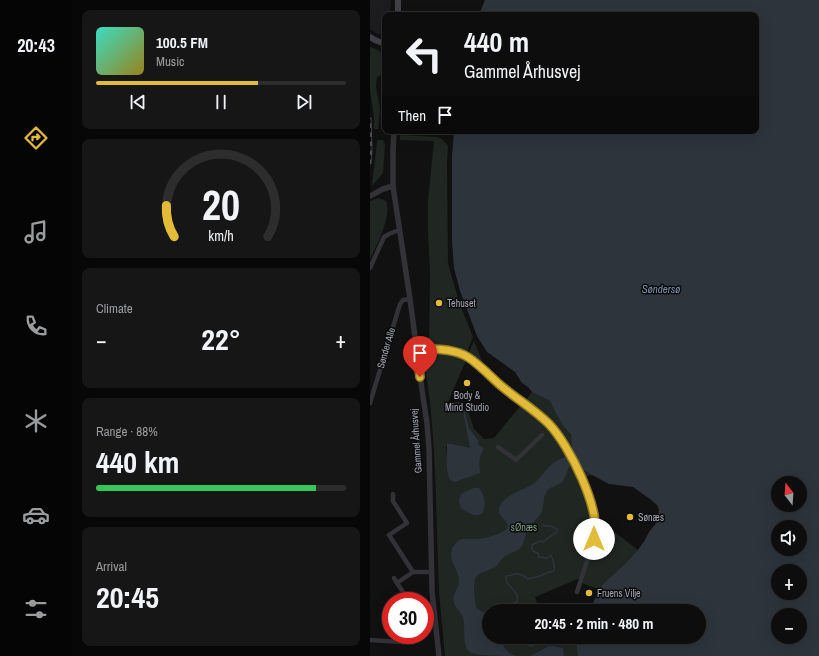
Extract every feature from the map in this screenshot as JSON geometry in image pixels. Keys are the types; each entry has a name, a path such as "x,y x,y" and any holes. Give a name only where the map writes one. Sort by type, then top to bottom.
{"main road":[{"path":"398,0 398,12"},
{"path":"370,37 382,43"}],"street":[{"name":"Gammel Århusvej","path":"394,134 393,186 427,423 433,603 439,656"},
{"path":"370,196 383,189 393,186"},
{"path":"370,268 384,238 388,234 399,230"},
{"name":"Sønder Alle","path":"370,403 400,304 404,300 410,299"},
{"path":"417,350 438,349 453,351 466,356 545,420 556,431 586,487 593,511 596,529 577,592"},
{"path":"498,447 516,460 542,435"},
{"path":"393,494 393,501 407,523 389,535 413,572"},
{"path":"397,583 413,572 432,572"},
{"path":"394,578 403,592"},
{"path":"370,640 382,641"}],"shaded area":[{"path":"370,0 391,0 390,12 382,12 382,35 377,34 370,29"}],"green space":[{"path":"370,47 382,53 382,75 377,77 376,86 380,109 378,129 374,129 374,117 370,90"},
{"path":"401,135 437,137 442,139 448,146 448,263 459,302 473,337 466,354 429,347 430,273 428,200 434,141 400,140"},
{"path":"378,140 383,140 385,144 383,173 372,186 377,142"},
{"path":"379,198 386,201 387,215 380,238 370,259 370,201"},
{"path":"474,341 486,371 468,354"},
{"name":"sØnæs","path":"423,351 446,352 462,355 467,358 448,402 461,402 469,413 474,429 484,439 494,438 522,404 548,425 555,433 579,474 592,515 594,537 580,578 535,597 538,604 482,604 482,644 576,644 578,656 445,656 439,593 433,437","holes":["462,408 464,408 469,429 478,440 478,444 483,451 479,465 480,471 447,458 446,446 453,444 471,449"]},
{"path":"532,392 550,401 564,427 571,435 572,451 578,463 583,470 592,475 583,477 558,432 524,402"},
{"name":"sØnæs","path":"608,527 638,550 622,568 603,585 600,590 582,582 597,528"}],"water":[{"name":"Søndersø","path":"485,0 819,0 819,656 578,656 576,644 706,644 706,604 592,604 602,585 638,550 657,522 659,510 657,505 633,487 609,484 583,470 572,451 571,435 564,427 550,401 532,392 522,383 515,372 487,352 477,336 460,291 454,268 452,242 452,156 454,134 759,134 759,12 480,12"},
{"path":"462,406 464,406 469,428 478,440 478,444 483,448 483,451 480,459 480,473 455,482 450,480 447,471 447,444 470,448"},
{"path":"564,457 568,458 571,465 563,481 547,491 544,497 543,509 538,518 527,529 524,542 521,547 505,556 492,569 478,574 474,581 476,604 478,609 482,611 482,644 503,644 510,653 516,656 471,653 466,646 462,616 454,602 459,578 452,560 451,551 459,540 485,538 506,530 508,525 499,511 501,504 512,494 534,483 548,467"},
{"path":"473,488 479,488 484,497 485,504 482,514 479,515 473,515 461,508 459,501 461,494"},
{"path":"549,646 563,648 564,656 530,656"}],"waterway":[{"path":"511,604 517,602 518,598 515,591 507,583 506,576 517,574 528,579 554,571 554,563 551,555 547,558 539,557 538,553 533,551 532,548 533,544 540,541 543,542 557,532 557,529 551,526 543,525"},
{"path":"527,644 531,646 535,644"}],"railway":[{"path":"370,119 370,163"}],"place":[{"name":"Tehuset","path":"439,303"},
{"name":"Body & Mind Studio","path":"467,383"},
{"name":"Sønæs","path":"630,517"},
{"name":"Fruens Vilje","path":"589,593"}],"route":[{"path":"420,377 417,350 438,349 460,353 471,359 500,385 545,420 556,431 581,476 589,494 596,531 594,539"}]}
